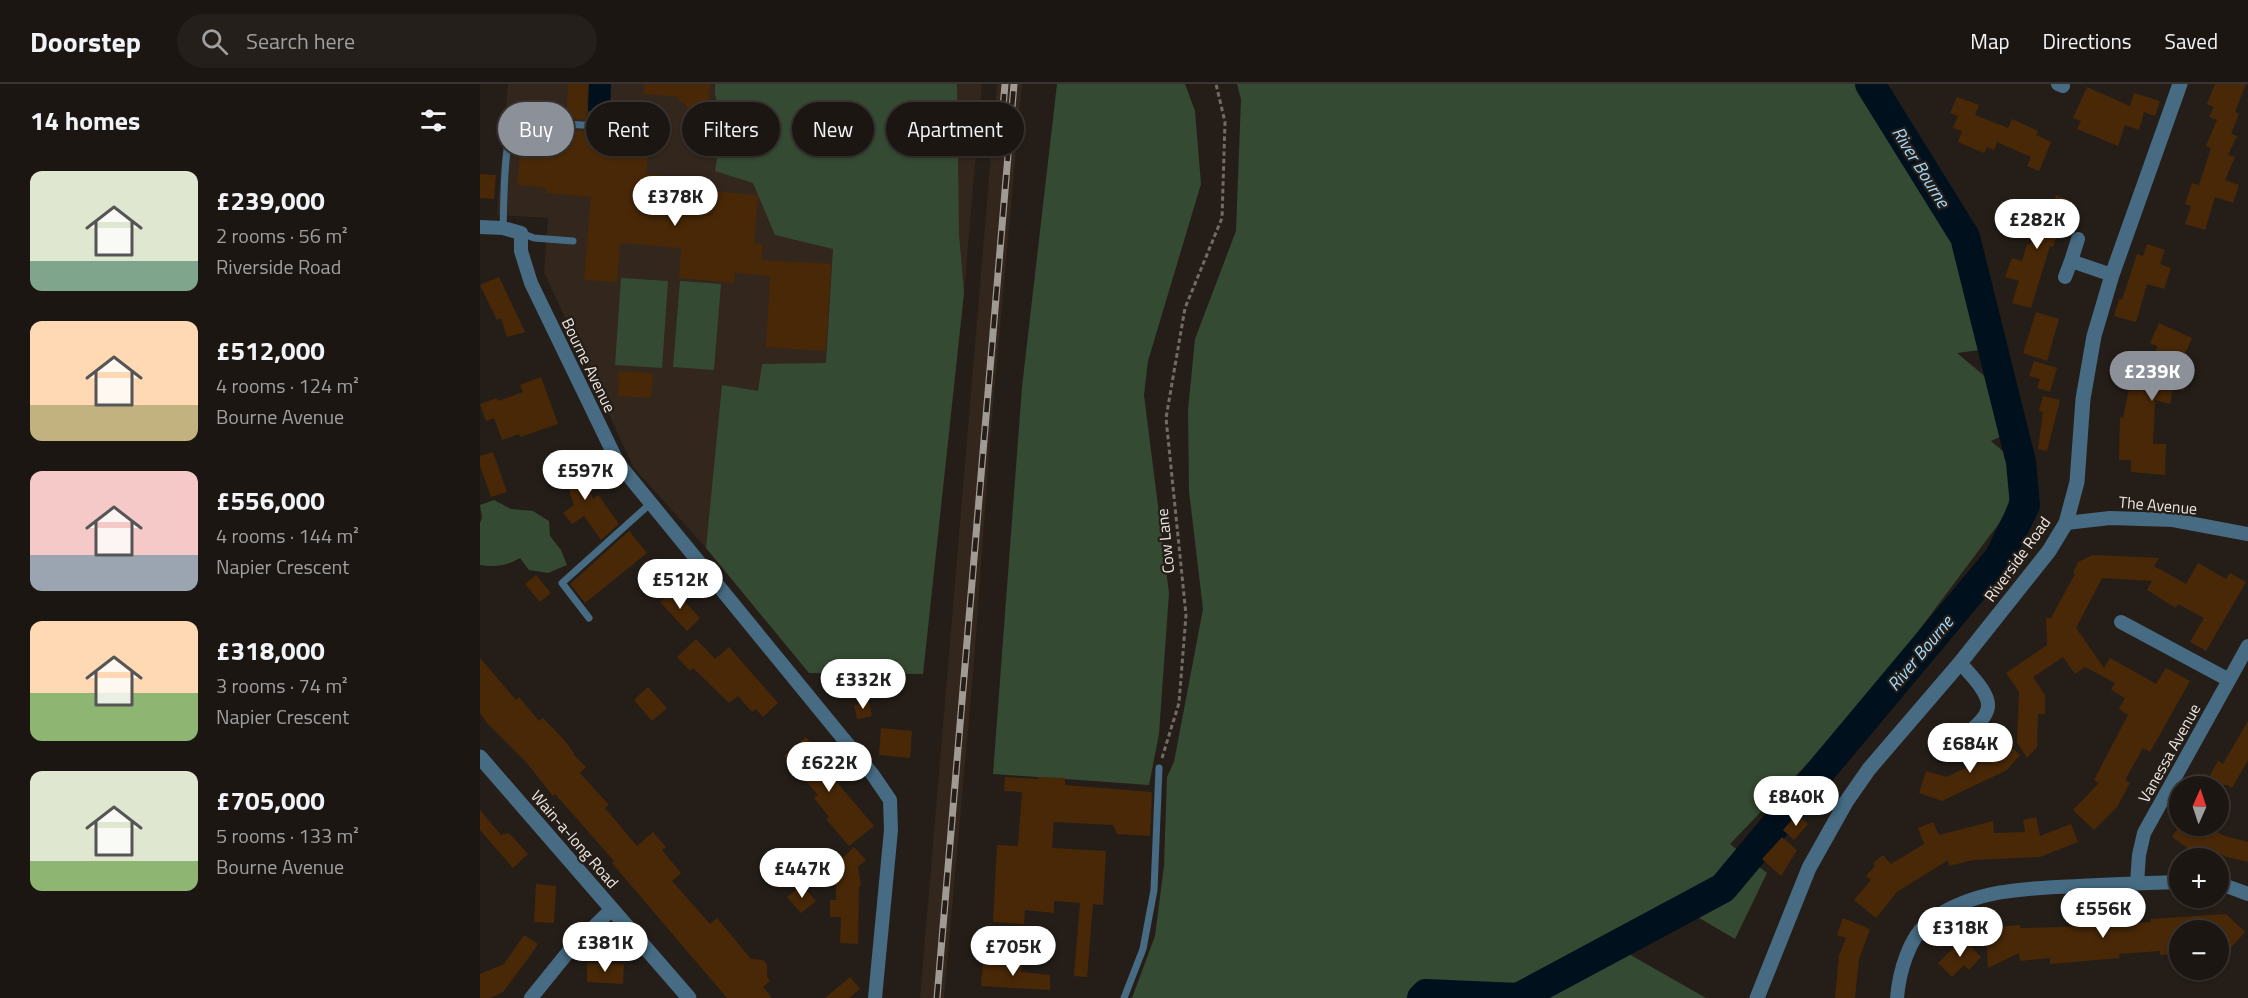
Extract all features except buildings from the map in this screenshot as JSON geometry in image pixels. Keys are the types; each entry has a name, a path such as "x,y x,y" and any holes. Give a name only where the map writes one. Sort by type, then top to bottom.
{"street":[{"name":"Riverside Road","path":"1757,998 1809,868 1846,802 1869,769 1960,663 2049,551 2066,523 2077,482 2083,399 2090,352 2112,275 2180,84"},
{"path":"480,227 503,228 521,234"},
{"name":"Bourne Avenue","path":"521,234 521,250 536,294 618,463 873,774 890,800 891,830 875,998"},
{"path":"2065,277 2078,239"},
{"path":"2071,261 2112,275"},
{"name":"The Avenue","path":"2066,523 2110,518 2173,520 2248,534"},
{"path":"2121,622 2229,680"},
{"name":"Vanessa Avenue","path":"2137,883 2139,855 2144,833 2248,646"},
{"path":"1947,750 1984,718 1988,710 1989,701 1985,692 1960,663"},
{"name":"Wain-a-long Road","path":"480,757 689,998"},
{"path":"1897,998 1902,967 1909,949 1928,922 1956,905 1986,895 2022,889 2169,882"},
{"path":"2229,888 2248,894"},
{"path":"531,998 568,951 612,909"}],"lane":[{"path":"503,228 507,153 509,136 513,127 518,123 527,122 586,125"},
{"path":"521,234 534,238 573,241"},
{"path":"589,618 562,584 651,503"},
{"path":"1124,998 1143,949 1154,890 1159,768"}],"path":[{"name":"Cow Lane","path":"1159,768 1179,704 1186,615 1166,418 1185,308 1222,218 1225,122 1216,84"}],"shaded area":[{"path":"508,84 982,84 980,102 886,102 886,156 976,156 964,293 923,674 809,673 706,548 633,467 544,272 548,218 497,215 502,156 574,156 574,102 506,102"},
{"path":"997,84 1022,84 1020,102 995,102"},
{"path":"991,156 1015,156 944,998 920,998"}],"green space":[{"path":"715,84 957,84 957,102 886,102 886,156 958,156 959,234 964,293 923,674 809,673 706,548 722,385 758,391 762,364 826,363 833,249 775,235 753,183 715,171 717,156 780,156 780,102 717,102"},
{"path":"1057,84 1185,84 1195,111 1201,184 1148,361 1144,395 1169,593 1159,734 1149,785 993,774 1022,387"},
{"path":"1237,84 1856,84 1952,242 1980,350 1957,353 1988,379 2006,434 1991,441 2013,460 2011,495 2003,518 1860,709 1730,844 1767,873 1735,939 1696,916 1627,953 1706,998 1132,998 1155,936 1164,866 1167,777 1174,762 1203,609 1189,491 1188,410 1195,339 1236,231 1241,99"},
{"path":"621,278 668,281 662,368 615,365"},
{"path":"680,281 721,284 714,370 673,367"},
{"path":"494,500 511,509 533,511 549,521 550,536 561,550 567,565 548,573 529,570 520,558 500,565 480,565 482,518 480,505"}],"water":[{"path":"589,84 611,84 610,102 588,102"}],"waterway":[{"name":"River Bourne","path":"1422,998 1426,994 1518,998 1723,888 1999,558 2025,505 2021,462 1965,237 1870,84"}],"railway":[{"path":"1004,102 1005,84"},
{"path":"937,998 1014,84"}]}
